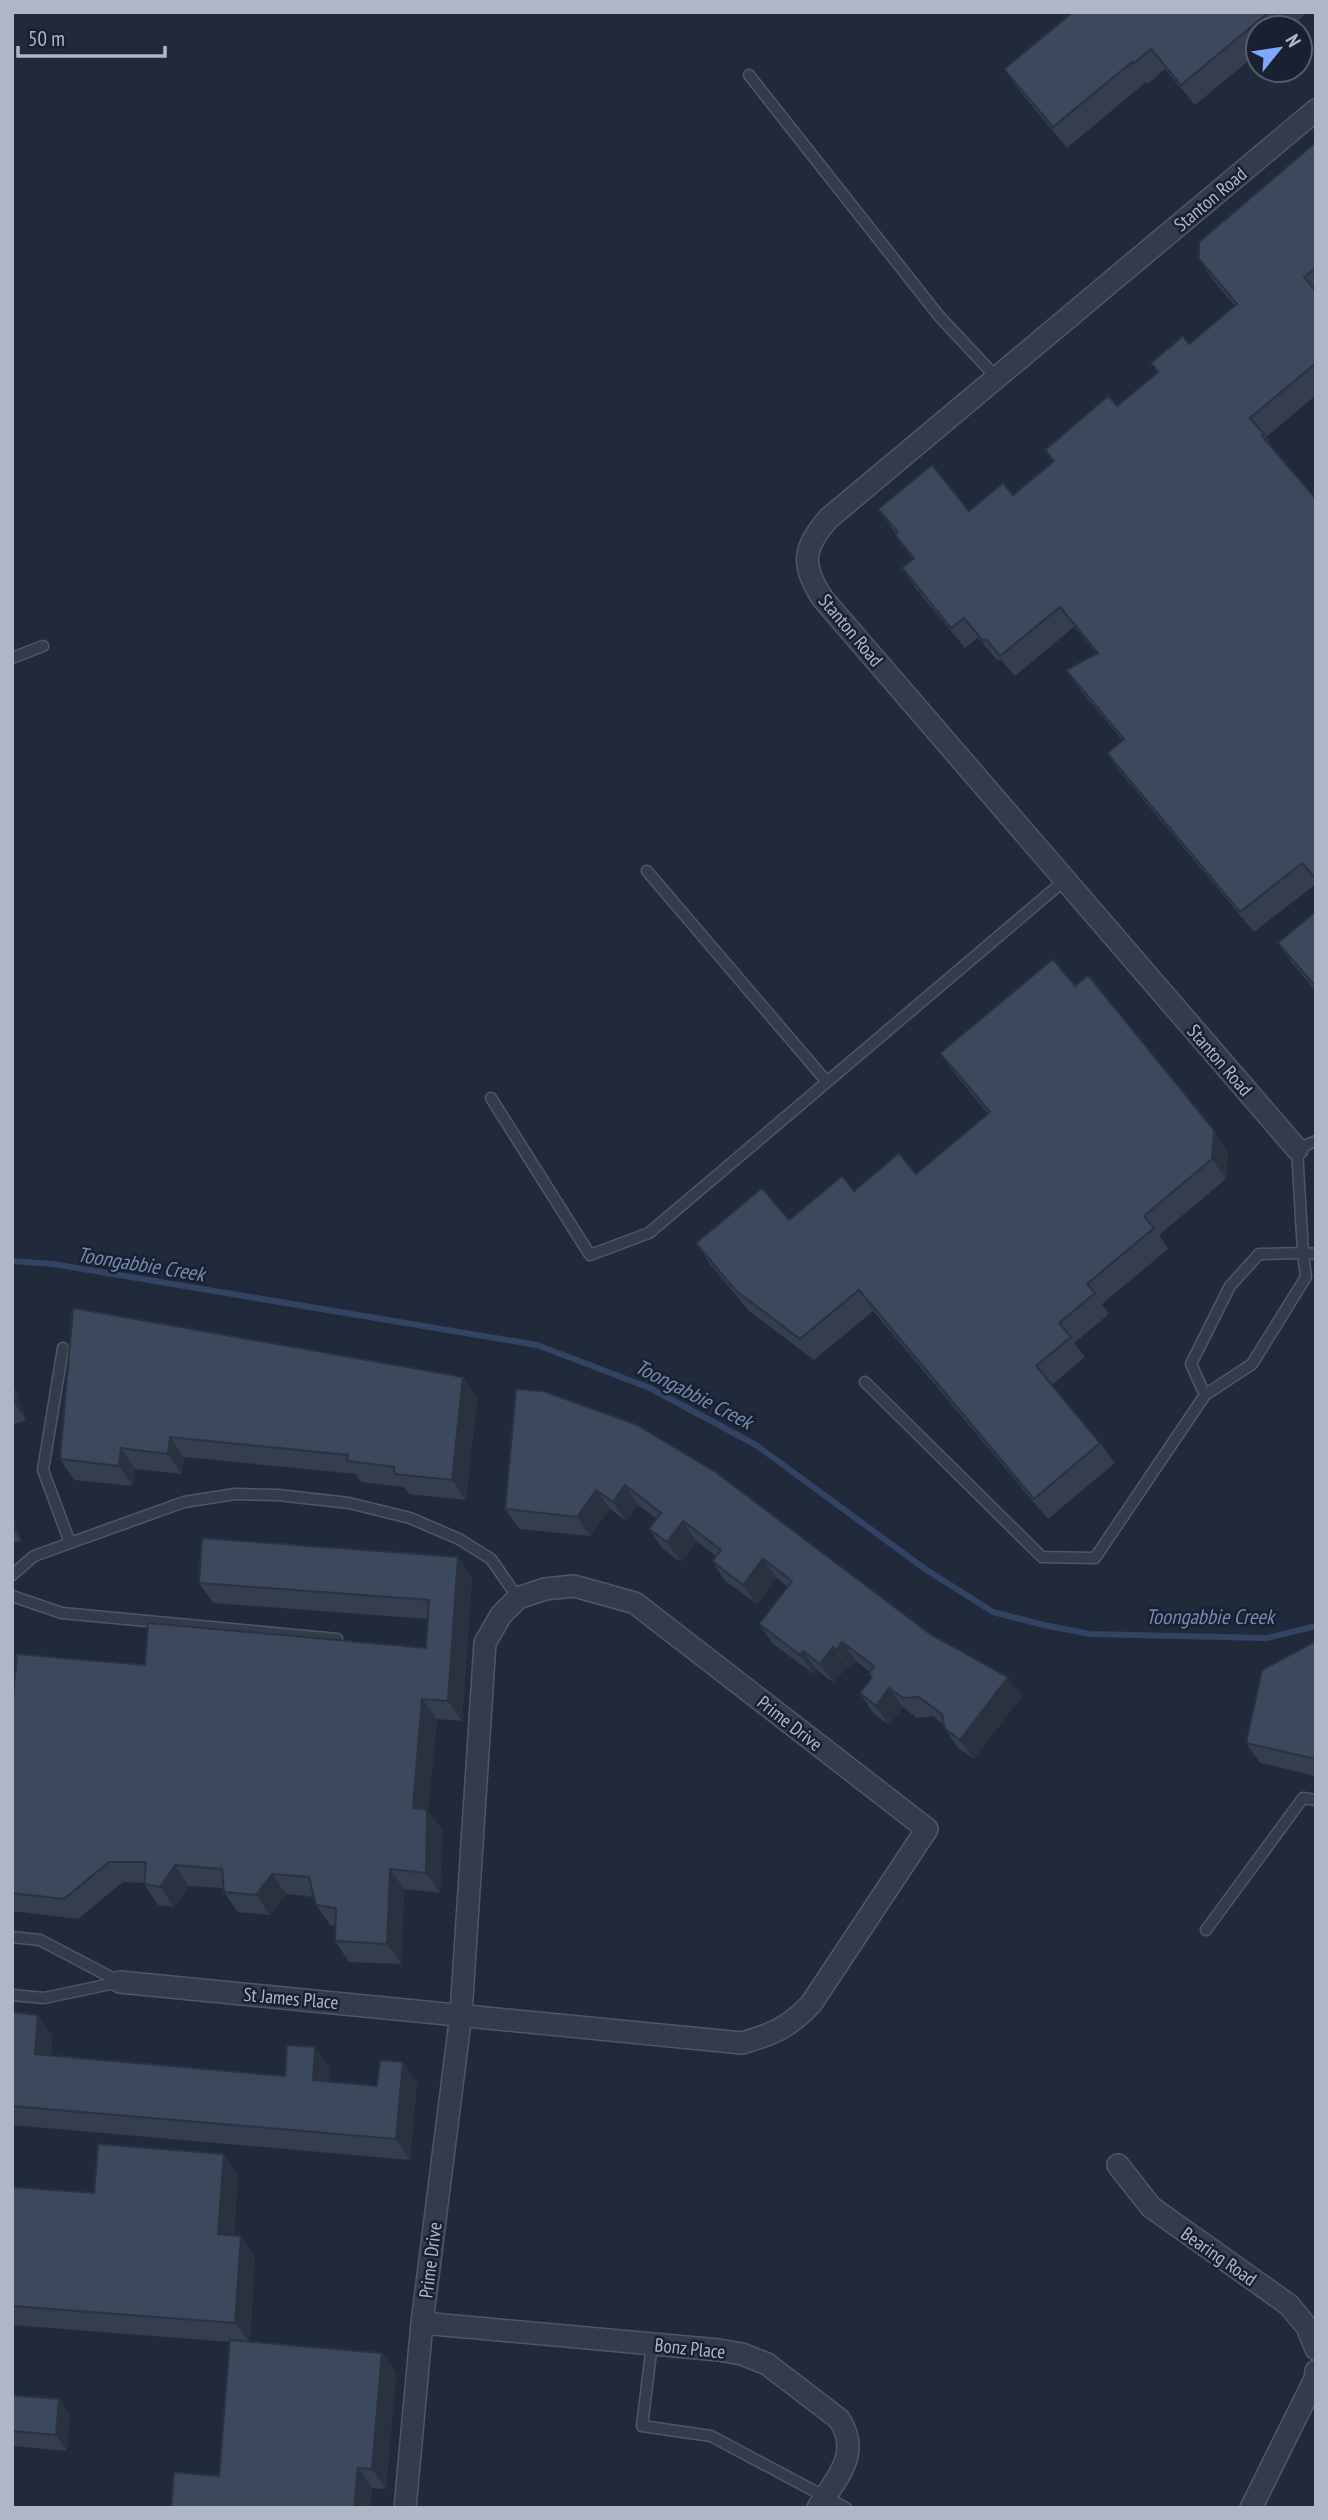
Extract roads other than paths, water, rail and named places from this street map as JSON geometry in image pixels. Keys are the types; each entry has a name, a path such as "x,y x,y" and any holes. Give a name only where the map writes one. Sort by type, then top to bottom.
{"street":[{"name":"Stanton Road","path":"1307,1145 1065,880 823,599 810,579 807,564 810,547 817,532 829,518 1316,110"},
{"name":"Prime Drive","path":"405,2508 422,2323 461,2014 485,1643 501,1615 518,1598 545,1589 574,1587 635,1602 927,1829 811,2004 793,2022 773,2034 742,2043 461,2014"},
{"name":"St James Place","path":"120,1982 461,2014"},
{"name":"Bearing Road","path":"1118,2165 1151,2207 1289,2305 1307,2327 1316,2349"},
{"name":"Bonz Place","path":"422,2323 719,2350 742,2354 767,2364 839,2420 847,2432 848,2459 821,2502"},
{"path":"1251,2508 1315,2379 1316,2371"}],"lane":[{"path":"749,75 939,316 997,378"},
{"path":"12,658 44,646"},
{"path":"647,871 827,1082"},
{"path":"491,1098 590,1255 649,1233 1065,880"},
{"path":"865,1382 1042,1557 1095,1558 1205,1395 1252,1364 1306,1277 1303,1253 1307,1145"},
{"path":"1205,1395 1191,1364 1230,1286 1259,1254 1316,1254"},
{"path":"64,1348 43,1470 70,1543"},
{"path":"12,1575 34,1556 184,1502 235,1494 302,1497 348,1503 410,1518 459,1539 491,1559 518,1598"},
{"path":"12,1596 62,1613 337,1639"},
{"path":"1206,1930 1303,1798 1316,1800"},
{"path":"12,1937 40,1940 120,1982"},
{"path":"12,1995 44,1998 120,1982"},
{"path":"652,2344 642,2426 710,2436 821,2502 846,2508"}],"waterway":[{"name":"Toongabbie Creek","path":"12,1261 53,1264 537,1345 650,1388 756,1445 925,1569 993,1612 1090,1634 1267,1638 1316,1626"}]}
